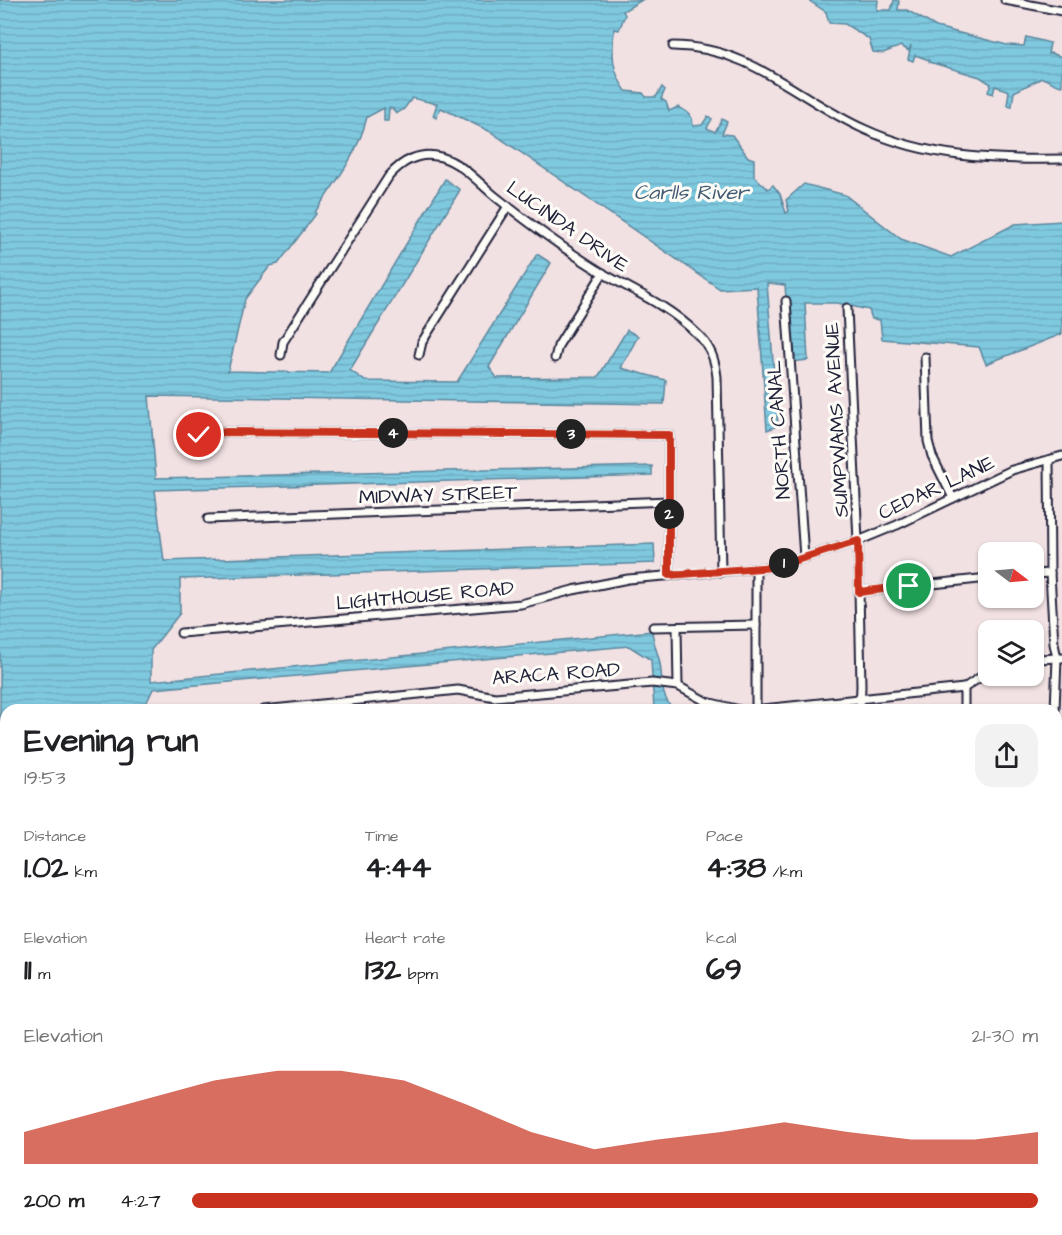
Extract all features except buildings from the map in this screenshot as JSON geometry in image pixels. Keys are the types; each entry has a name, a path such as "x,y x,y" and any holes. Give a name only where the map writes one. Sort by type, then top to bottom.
{"street":[{"path":"1005,0 1038,3 1062,11"},
{"path":"674,46 694,46 750,64 780,79 837,116 866,130 909,145 947,154 1003,159 1062,159"},
{"name":"LUCINDA DRIVE","path":"281,355 283,342 389,176 399,165 426,154 451,160 508,206 603,273 684,321 709,347 715,359 717,376 721,572"},
{"path":"419,355 422,342 508,206"},
{"path":"555,358 558,346 603,273"},
{"name":"NORTH CANAL","path":"786,301 804,557"},
{"name":"SUMPWAMS AVENUE","path":"847,308 858,541 860,704"},
{"path":"925,357 928,441 932,456 953,498"},
{"path":"199,435 226,432 669,435 669,575"},
{"name":"CEDAR LANE","path":"669,575 774,567 858,541 1012,470 1062,456"},
{"path":"1049,460 1050,573 1054,644 1059,658 1055,704"},
{"name":"MIDWAY STREET","path":"208,519 669,501"},
{"path":"755,704 756,569"},
{"path":"1044,573 1050,573"},
{"name":"LIGHTHOUSE ROAD","path":"182,633 521,604 598,584 669,575"},
{"path":"859,592 978,579"},
{"path":"653,627 756,625"},
{"path":"677,627 678,686"},
{"path":"1044,659 1059,658"},
{"path":"803,704 964,688 978,679"},
{"name":"ARACA ROAD","path":"322,704 458,690 495,697 652,683 678,686 715,704"},
{"path":"964,688 964,704"}],"water":[{"name":"Carlls River","path":"0,0 642,0 623,11 625,15 619,30 614,29 614,62 621,84 626,91 643,93 646,97 656,97 662,87 665,90 661,99 666,102 669,111 678,107 685,111 691,116 693,126 702,125 708,116 712,119 707,128 715,132 722,119 727,122 722,134 732,135 748,157 754,159 754,176 768,189 773,185 780,194 786,213 789,211 786,200 804,184 845,195 901,239 951,257 1015,224 1062,221 1062,334 986,364 979,347 882,339 880,320 872,319 869,310 837,303 805,303 808,360 791,362 785,285 767,283 778,426 767,430 757,287 720,289 491,132 441,108 436,118 433,116 437,104 412,98 404,109 396,114 393,109 389,108 388,121 384,121 384,108 367,117 352,155 315,212 316,214 278,264 270,266 245,299 228,371 329,373 445,179 460,190 350,370 365,381 457,382 537,254 551,263 489,367 497,378 598,377 627,330 638,336 621,368 666,380 664,404 149,396 156,478 652,466 652,475 155,490 164,561 654,544 655,563 180,579 180,613 151,650 151,681 652,631 663,690 669,704 654,704 651,660 629,646 153,689 146,704 0,704"},
{"path":"808,0 878,0 877,10 891,10 894,0 899,1 898,10 907,10 936,27 1007,45 1024,46 1026,37 1050,43 1048,54 1062,57 1062,86 1042,78 1014,92 1012,106 1007,105 1009,91 995,86 993,94 988,92 991,84 980,77 929,62 915,55 913,61 908,59 911,45 909,51 901,46 883,53 873,52 869,39 845,24 829,23 826,12"}],"route":[{"path":"199,435 226,432 669,435 669,575 774,567 858,541 859,592 909,586"}]}
